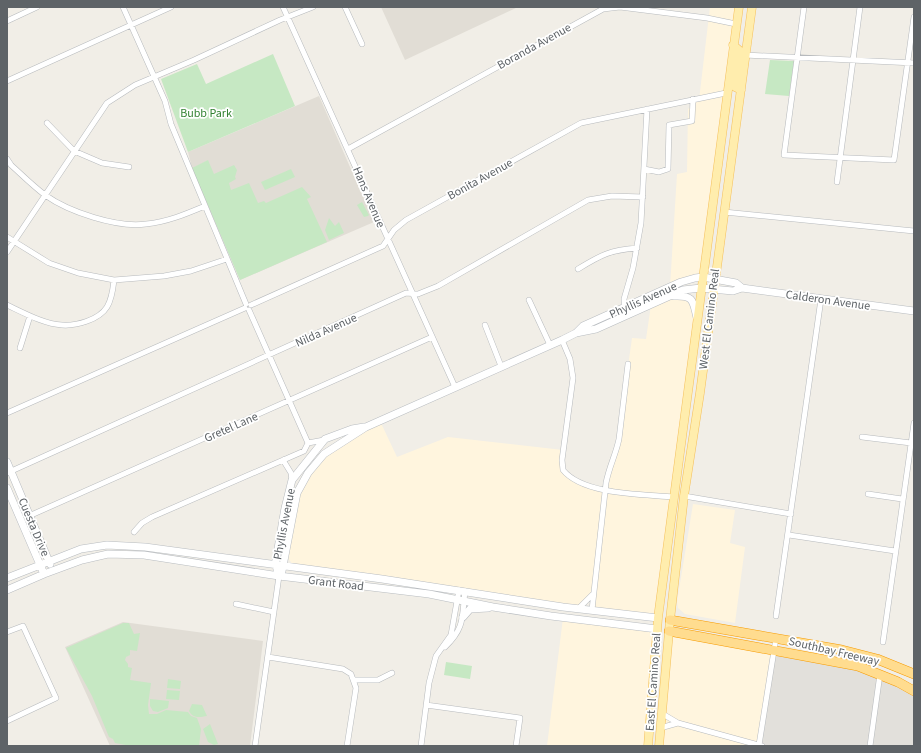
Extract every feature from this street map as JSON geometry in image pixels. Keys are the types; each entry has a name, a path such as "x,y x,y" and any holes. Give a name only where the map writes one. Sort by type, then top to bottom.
{"highway":[{"name":"Southbay Freeway","path":"670,620 842,650 880,660 913,673"},
{"name":"Southbay Freeway","path":"669,631 774,651 838,661 880,674 914,691"}],"main road":[{"name":"West El Camino Real","path":"658,618 738,7"},
{"name":"West El Camino Real","path":"669,631 684,496 700,393 714,279 752,7"},
{"path":"733,45 740,51 735,87 741,90"},
{"path":"726,92 734,96 725,168 729,176"},
{"name":"Phyllis Avenue","path":"576,333 583,326 681,282 703,277 714,279"},
{"name":"Calderon Avenue","path":"714,279 736,283 742,288"},
{"name":"Phyllis Avenue","path":"279,576 284,566 293,507 301,485 308,473 324,454 366,427 576,333 596,329 683,290 701,288 713,289"},
{"name":"Calderon Avenue","path":"713,289 733,291 742,288 914,311"},
{"path":"668,297 685,296 690,298 693,302 697,320"},
{"name":"Phyllis Avenue","path":"279,576 276,565 285,508 292,480 325,439 352,428 366,427"},
{"name":"Cuesta Drive","path":"7,462 9,472 53,570"},
{"name":"Cuesta Drive","path":"7,488 44,574"},
{"name":"Grant Road","path":"7,578 81,549 114,545 145,547 462,591 669,631"},
{"name":"Grant Road","path":"7,590 53,570 82,560 108,554 144,554 279,576 429,594 493,607 568,619 583,615"},
{"path":"462,617 470,609 493,607"},
{"path":"583,615 592,610 670,620"},
{"name":"East El Camino Real","path":"648,746 658,618"},
{"name":"East El Camino Real","path":"659,746 669,631"},
{"path":"650,726 653,726 655,730 654,746"}],"street":[{"path":"7,21 37,7"},
{"path":"123,7 164,101 171,124 204,206 308,443"},
{"path":"7,81 171,7"},
{"name":"Hans Avenue","path":"283,7 348,149 411,293 455,387"},
{"path":"7,252 107,103 135,85 288,17 314,7"},
{"path":"345,7 362,44"},
{"name":"Boranda Avenue","path":"348,149 603,9 620,7 707,18 736,24"},
{"path":"804,7 784,155 840,156 894,160 914,17"},
{"path":"837,182 860,7"},
{"path":"746,55 914,63"},
{"name":"Bonita Avenue","path":"7,413 248,307 382,246 394,230 406,220 573,127 593,120 726,92"},
{"path":"644,169 659,172 668,169 669,125 692,121 693,99"},
{"path":"625,316 624,299 637,248 643,197 647,109"},
{"path":"47,123 74,151 102,163 128,167"},
{"path":"7,159 11,165 45,195 81,214 113,222 146,224 178,217 204,206"},
{"name":"Nilda Avenue","path":"9,472 406,293 418,294 438,286 588,200 612,196 643,197"},
{"path":"724,212 914,231"},
{"path":"7,238 49,262 78,274 114,280 164,276 191,271 227,259"},
{"path":"578,269 605,253 619,249 637,248"},
{"path":"7,305 30,316 61,326 75,325 87,321 99,314 106,307 113,291 114,280"},
{"path":"776,616 789,535 821,299"},
{"path":"529,300 550,345"},
{"path":"20,348 30,316"},
{"path":"485,325 502,366"},
{"name":"Gretel Lane","path":"30,516 432,337"},
{"path":"562,340 573,367 574,378 562,460 563,470 571,478 586,485 606,490 674,497"},
{"path":"592,610 592,595 606,490 610,464 618,445 628,364"},
{"path":"883,642 902,499 914,423"},
{"path":"862,437 911,443"},
{"path":"134,532 142,523 152,517 283,460 304,450 308,443 325,439"},
{"name":"Phyllis Avenue","path":"283,460 291,473 292,480"},
{"path":"868,494 902,499"},
{"path":"684,496 791,514"},
{"path":"789,535 895,551"},
{"path":"255,746 279,576"},
{"path":"421,746 429,683 436,656 451,635 461,600 462,591"},
{"path":"583,615 592,595"},
{"path":"436,656 456,637 462,617 461,600"},
{"path":"236,604 274,612"},
{"path":"7,632 23,626 56,698 7,721"},
{"path":"661,713 678,723 760,746 776,638"},
{"path":"268,657 343,670 351,674 355,680 356,688 348,746"},
{"path":"355,680 378,680 392,673"},
{"path":"870,746 880,674"},
{"path":"426,705 520,718 516,746"},
{"path":"660,728 678,723"}],"shaded area":[{"path":"381,7 518,7 405,60"},
{"path":"710,7 739,7 703,277 670,287 677,174 687,172 688,109 699,100"},
{"path":"319,96 374,222 240,280 192,168 188,152"},
{"path":"668,297 690,298 697,320 658,618 592,610 592,596 579,608 295,567 285,554 293,507 317,462 380,421 397,457 448,437 563,450 563,469 571,478 606,489 616,451 632,338 646,339 651,305"},
{"path":"693,504 735,510 730,543 745,547 735,623 685,614 678,608 677,602"},
{"path":"563,618 657,629 648,746 547,746"},
{"path":"123,622 263,641 250,746 110,746 65,647"},
{"path":"669,631 774,651 762,746 659,746"},
{"path":"774,651 838,661 914,691 914,746 759,745"}],"green space":[{"name":"Bubb Park","path":"273,54 295,106 188,152 161,79 197,64 206,84"},
{"path":"770,60 794,61 789,96 765,94"},
{"path":"208,160 214,174 234,165 237,170 235,177 236,179 229,183 231,190 249,183 258,203 264,201 266,203 302,187 311,197 307,199 327,242 240,280 192,168"},
{"path":"291,169 295,177 265,190 261,182"},
{"path":"362,202 369,215 368,216 364,217 357,205"},
{"path":"329,218 335,226 339,222 344,233 329,240 325,230"},
{"path":"123,623 129,623 134,634 140,633 137,651 130,650 130,655 126,657 125,660 128,667 132,668 130,680 151,683 148,705 149,714 157,714 166,710 188,712 191,716 197,718 201,729 199,746 131,746 115,743 113,739 109,737 92,696 66,648"},
{"path":"446,662 472,666 470,679 444,675"},
{"path":"168,679 181,681 180,689 167,688"},
{"path":"167,690 180,691 179,700 166,699"},
{"path":"150,699 169,701 168,708 158,712 153,711 150,706"},
{"path":"192,704 202,705 207,716 197,717 191,714 189,711"},
{"path":"210,724 218,744 214,745 208,742 203,729"}]}
